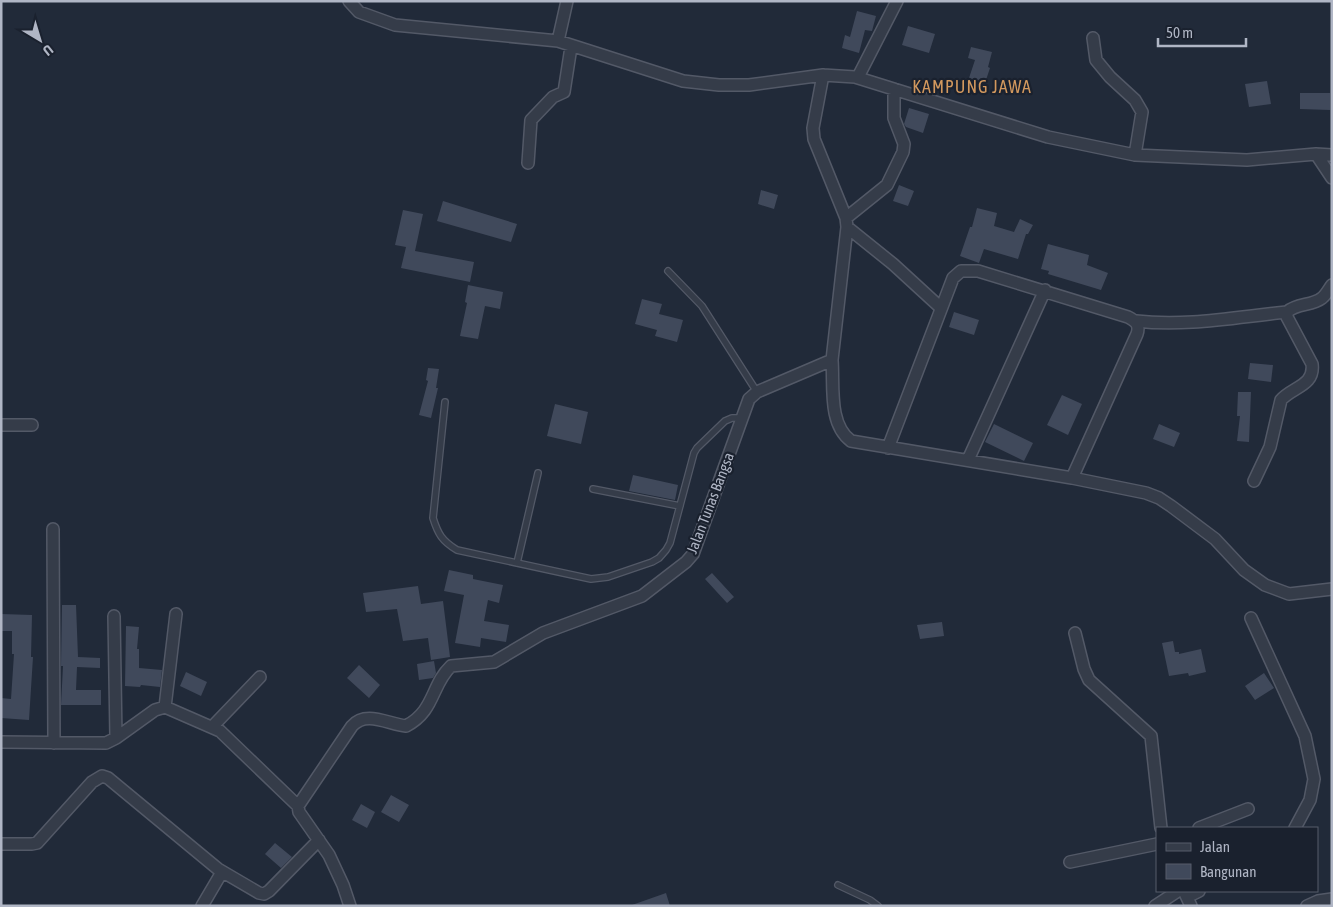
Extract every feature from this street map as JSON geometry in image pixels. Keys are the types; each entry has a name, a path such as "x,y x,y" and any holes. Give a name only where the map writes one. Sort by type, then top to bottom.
{"street":[{"path":"349,1 359,12 395,25 558,41 571,47 683,81 719,85 749,85 823,75 858,77 1048,137 1135,155 1247,160 1316,154 1332,155"},
{"path":"558,41 567,1"},
{"path":"858,77 898,1"},
{"path":"1093,38 1096,60 1110,77 1136,100 1142,112 1135,155"},
{"path":"528,163 531,120 553,97 564,92 571,47"},
{"path":"823,75 813,128 814,139 846,223 832,360 835,416 841,432 851,441 1072,478 1146,493 1159,498 1215,539 1244,570 1265,585 1289,594 1332,589"},
{"path":"846,223 887,185 903,152 904,144 894,118 894,89"},
{"path":"1316,154 1332,178"},
{"path":"846,223 941,308"},
{"path":"888,448 953,278 966,270 978,271 1045,290 1136,321 1158,324 1287,312 1293,307 1319,300 1324,297 1332,285"},
{"path":"968,460 1045,290"},
{"path":"1254,481 1270,447 1281,400 1306,383 1312,368 1312,364 1287,317 1287,312"},
{"path":"1072,478 1137,334 1138,326 1136,321"},
{"path":"757,392 832,360"},
{"name":"Jalan Tunas Bangsa","path":"298,806 352,726 359,719 367,718 406,726 425,711 451,666 494,662 543,633 642,596 686,562 696,549 741,418 749,399 757,392"},
{"path":"1,425 32,425"},
{"path":"53,529 54,744"},
{"path":"165,707 176,614"},
{"path":"114,616 116,738"},
{"path":"1252,618 1304,736 1314,779 1310,800 1296,827"},
{"path":"1075,633 1084,669 1089,680 1151,736 1161,827"},
{"path":"212,727 260,677"},
{"path":"1,742 103,743 116,738 155,710 165,707 212,727 230,739 298,806 299,812 334,864 350,906"},
{"path":"1,844 37,843 92,782 102,776 108,778 222,872 259,893 264,894 274,887 319,840"},
{"path":"1202,827 1248,809"},
{"path":"1070,862 1156,844"},
{"path":"202,906 222,872"},
{"path":"1155,906 1185,896"},
{"path":"1307,906 1318,901 1332,899"}],"lane":[{"path":"668,271 702,306 757,392"},
{"path":"445,402 433,518 437,531 446,544 457,550 591,579 608,577 659,558 670,543 694,453 724,421 732,418 741,418"},
{"path":"517,563 538,473"},
{"path":"593,489 680,506"},
{"path":"838,886 870,900 878,906"}],"building":[{"path":"857,11 876,16 872,31 865,30 859,53 842,48 845,35 850,37"},
{"path":"908,26 935,34 929,53 902,45"},
{"path":"971,47 992,52 988,67 990,68 985,83 969,78 975,60 968,58"},
{"path":"1267,81 1271,104 1249,107 1245,84"},
{"path":"1300,93 1330,93 1330,110 1300,109"},
{"path":"909,108 929,114 923,133 906,127 904,124"},
{"path":"899,185 914,191 908,206 893,201"},
{"path":"761,190 778,195 774,209 758,204"},
{"path":"443,201 517,224 511,242 437,221"},
{"path":"977,208 997,213 994,226 1014,232 1020,219 1033,225 1028,234 1026,234 1018,259 984,249 979,263 960,256 970,227 972,227"},
{"path":"403,210 423,214 415,251 474,262 470,282 401,268 406,247 395,245"},
{"path":"1048,244 1089,255 1087,265 1108,273 1101,290 1048,274 1049,271 1041,269"},
{"path":"468,285 503,292 500,309 485,306 478,339 460,336 467,303 465,302"},
{"path":"642,299 662,304 659,314 683,320 677,342 655,336 657,330 635,324"},
{"path":"954,312 979,320 974,335 949,327"},
{"path":"1250,363 1273,365 1271,382 1248,379"},
{"path":"428,368 439,369 436,388 438,388 431,418 419,415 428,381 426,380"},
{"path":"1238,392 1251,392 1249,442 1237,441 1240,416 1237,416"},
{"path":"1062,395 1082,404 1068,435 1047,425"},
{"path":"555,404 588,412 581,444 547,436"},
{"path":"994,424 1033,443 1024,461 985,442"},
{"path":"1159,424 1180,433 1174,447 1153,439"},
{"path":"633,475 678,485 675,500 629,491"},
{"path":"449,570 473,575 473,579 503,585 499,603 488,600 484,621 509,625 506,642 481,638 480,647 455,643 464,595 444,591"},
{"path":"712,573 734,597 727,603 705,579"},
{"path":"418,586 421,604 443,601 450,657 431,660 428,638 403,641 397,609 366,612 363,593"},
{"path":"62,605 76,605 78,657 100,658 100,668 77,667 76,690 101,690 101,705 61,705 63,666 61,666"},
{"path":"1,614 32,615 31,657 33,657 29,720 1,718 1,698 11,699 14,654 12,654 12,631 1,631"},
{"path":"942,622 944,636 920,639 917,625"},
{"path":"126,626 139,627 137,649 139,649 139,668 162,670 160,687 125,686"},
{"path":"1173,641 1175,652 1179,652 1179,654 1201,649 1206,672 1189,676 1188,673 1169,676 1162,643"},
{"path":"434,661 436,673 433,678 419,680 417,664"},
{"path":"359,665 380,685 369,698 347,678"},
{"path":"186,672 207,682 201,696 180,686"},
{"path":"1264,673 1274,688 1255,700 1245,686"},
{"path":"391,795 409,805 399,822 381,812"},
{"path":"361,804 375,812 367,828 352,820"},
{"path":"275,843 292,857 281,868 265,854"},
{"path":"666,893 670,906 632,906 632,905"}],"district":[{"name":"KAMPUNG JAWA","path":"972,86"}]}
